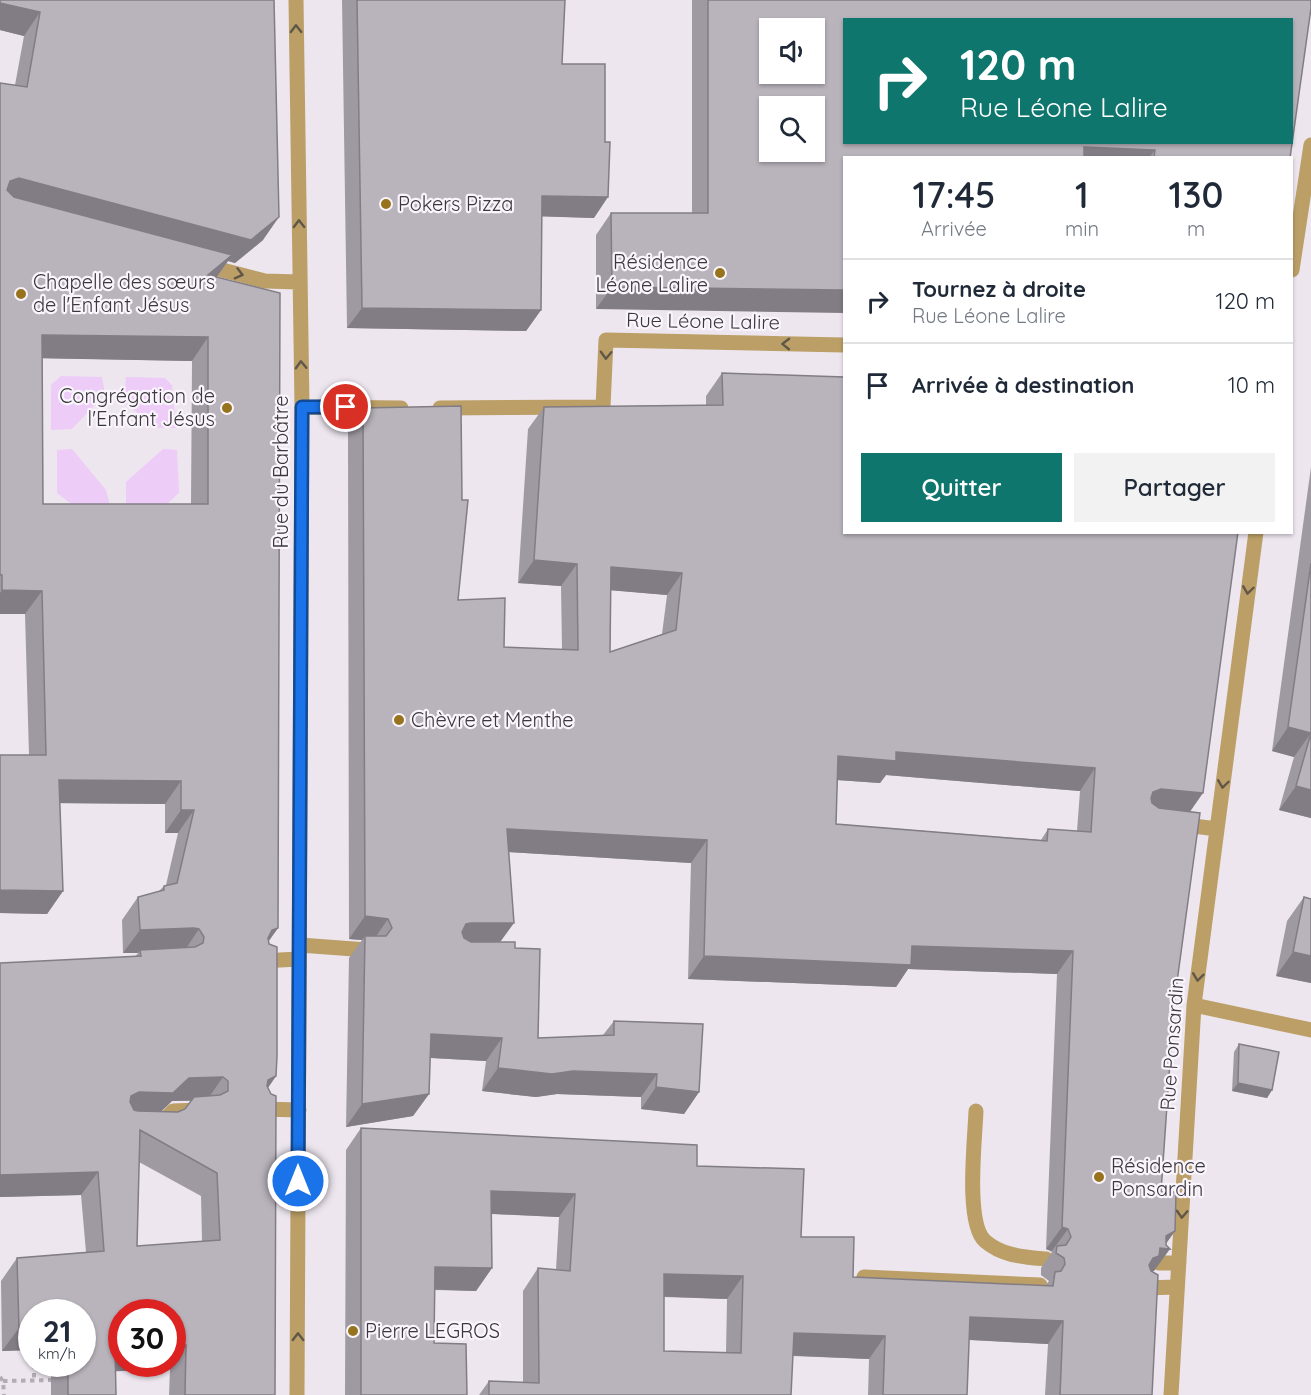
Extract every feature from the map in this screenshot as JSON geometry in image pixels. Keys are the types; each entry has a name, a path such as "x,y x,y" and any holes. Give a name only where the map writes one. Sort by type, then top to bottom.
{"street":[{"name":"Rue du Barbâtre","path":"296,0 302,407 297,1395"},
{"path":"1293,253 1295,219 1311,145"},
{"path":"185,260 265,281 299,282"},
{"name":"Rue Léone Lalire","path":"302,407 603,407 606,340 843,345"},
{"name":"Rue Ponsardin","path":"1171,1395 1194,1005 1256,534"},
{"path":"1164,823 1217,829"},
{"path":"261,961 299,952 367,950"},
{"path":"1194,1005 1311,1030"},
{"path":"142,1126 161,1126 173,1111 203,1109"},
{"path":"260,1109 299,1110"},
{"path":"976,1111 972,1212 984,1240 1009,1255 1046,1259"},
{"path":"1159,1263 1179,1263"},
{"path":"864,1277 1040,1285"},
{"path":"1143,1288 1177,1287"}],"path":[{"path":"4,1395 2,1379 62,1380"}],"shaded area":[{"path":"61,376 102,377 105,394 72,429 51,430 51,385"},
{"path":"126,377 165,378 172,385 176,428 158,428 124,403"},
{"path":"72,449 106,490 110,506 74,506 57,493 57,450"},
{"path":"163,449 177,450 179,493 166,505 126,505 126,482"}],"building":[{"path":"0,0 274,0 279,217 251,240 19,178 10,181 7,190 14,197 232,255 208,275 280,293 278,928 272,930 268,938 269,944 277,947 277,1056 276,1076 268,1080 267,1086 271,1094 276,1096 275,1395 185,1395 186,1299 108,1299 108,1377 116,1377 116,1395 68,1395 68,1377 96,1377 96,1299 18,1299 17,1258 104,1251 98,1172 0,1175 0,963 141,956 140,950 195,947 203,943 204,937 199,929 194,928 140,930 138,897 164,890 164,886 177,883 194,810 181,810 181,781 59,780 63,891 0,890 0,755 46,755 42,591 2,590 2,575 0,575 0,83 27,87 40,12 0,3","holes":["42,335 208,337 208,504 43,504","223,1077 228,1081 228,1091 220,1095 194,1097 185,1109 178,1112 138,1111 134,1110 130,1102 131,1096 139,1092 173,1093 189,1078","140,1130 217,1173 220,1240 137,1246"]},
{"path":"357,0 565,0 562,64 605,64 605,142 610,142 608,197 542,196 541,310 362,308"},
{"path":"708,0 1311,0 1293,137 1293,18 843,18 843,144 1292,144 1290,156 1154,156 1155,150 1084,147 1084,156 843,156 843,290 612,287 611,213 708,213"},
{"path":"722,373 843,377 843,534 1238,534 1203,793 1161,789 1153,792 1151,798 1152,803 1159,808 1200,813 1174,1004 1161,1192 1176,1192 1175,1231 1166,1236 1166,1245 1170,1249 1160,1248 1159,1256 1153,1258 1149,1265 1151,1271 1158,1275 1152,1395 1060,1395 1063,1321 970,1317 967,1395 883,1395 885,1336 794,1333 791,1395 489,1395 489,1381 539,1383 538,1268 570,1271 575,1194 491,1191 492,1268 435,1267 434,1343 466,1344 467,1395 361,1395 361,1128 697,1145 697,1166 804,1169 801,1237 854,1237 853,1277 1053,1286 1055,1272 1061,1271 1065,1264 1064,1258 1056,1253 1057,1246 1066,1245 1071,1237 1068,1229 1062,1227 1073,951 912,946 911,965 704,956 707,840 507,829 514,923 471,923 466,924 462,932 464,938 471,942 515,942 515,948 540,949 538,1038 614,1035 614,1021 703,1024 699,1092 656,1087 657,1074 573,1071 552,1074 498,1068 502,1038 431,1034 429,1094 362,1104 365,936 386,936 392,928 388,919 365,916 363,408 461,406 462,500 468,500 458,600 505,598 504,647 578,650 577,564 534,560 544,407 723,405","holes":["611,567 682,573 676,630 610,652","896,752 1095,768 1091,832 1048,829 1047,841 836,824 838,756 896,761","664,1274 743,1276 741,1353 664,1351"]},
{"path":"1311,563 1311,733 1288,727"},
{"path":"1311,733 1311,790 1296,786"},
{"path":"1304,897 1311,899 1311,956 1293,952"},
{"path":"1239,1044 1279,1052 1272,1090 1238,1083"}],"place":[{"name":"Pokers Pizza","path":"386,204"},
{"name":"Résidence Léone Lalire","path":"720,273"},
{"name":"Chapelle des sœurs de l'Enfant Jésus","path":"21,294"},
{"name":"Congrégation de l'Enfant Jésus","path":"227,408"},
{"name":"Chèvre et Menthe","path":"399,720"},
{"name":"Résidence Ponsardin","path":"1099,1177"},
{"name":"Pierre LEGROS","path":"353,1331"}],"route":[{"path":"298,1181 302,407 346,407"}]}
